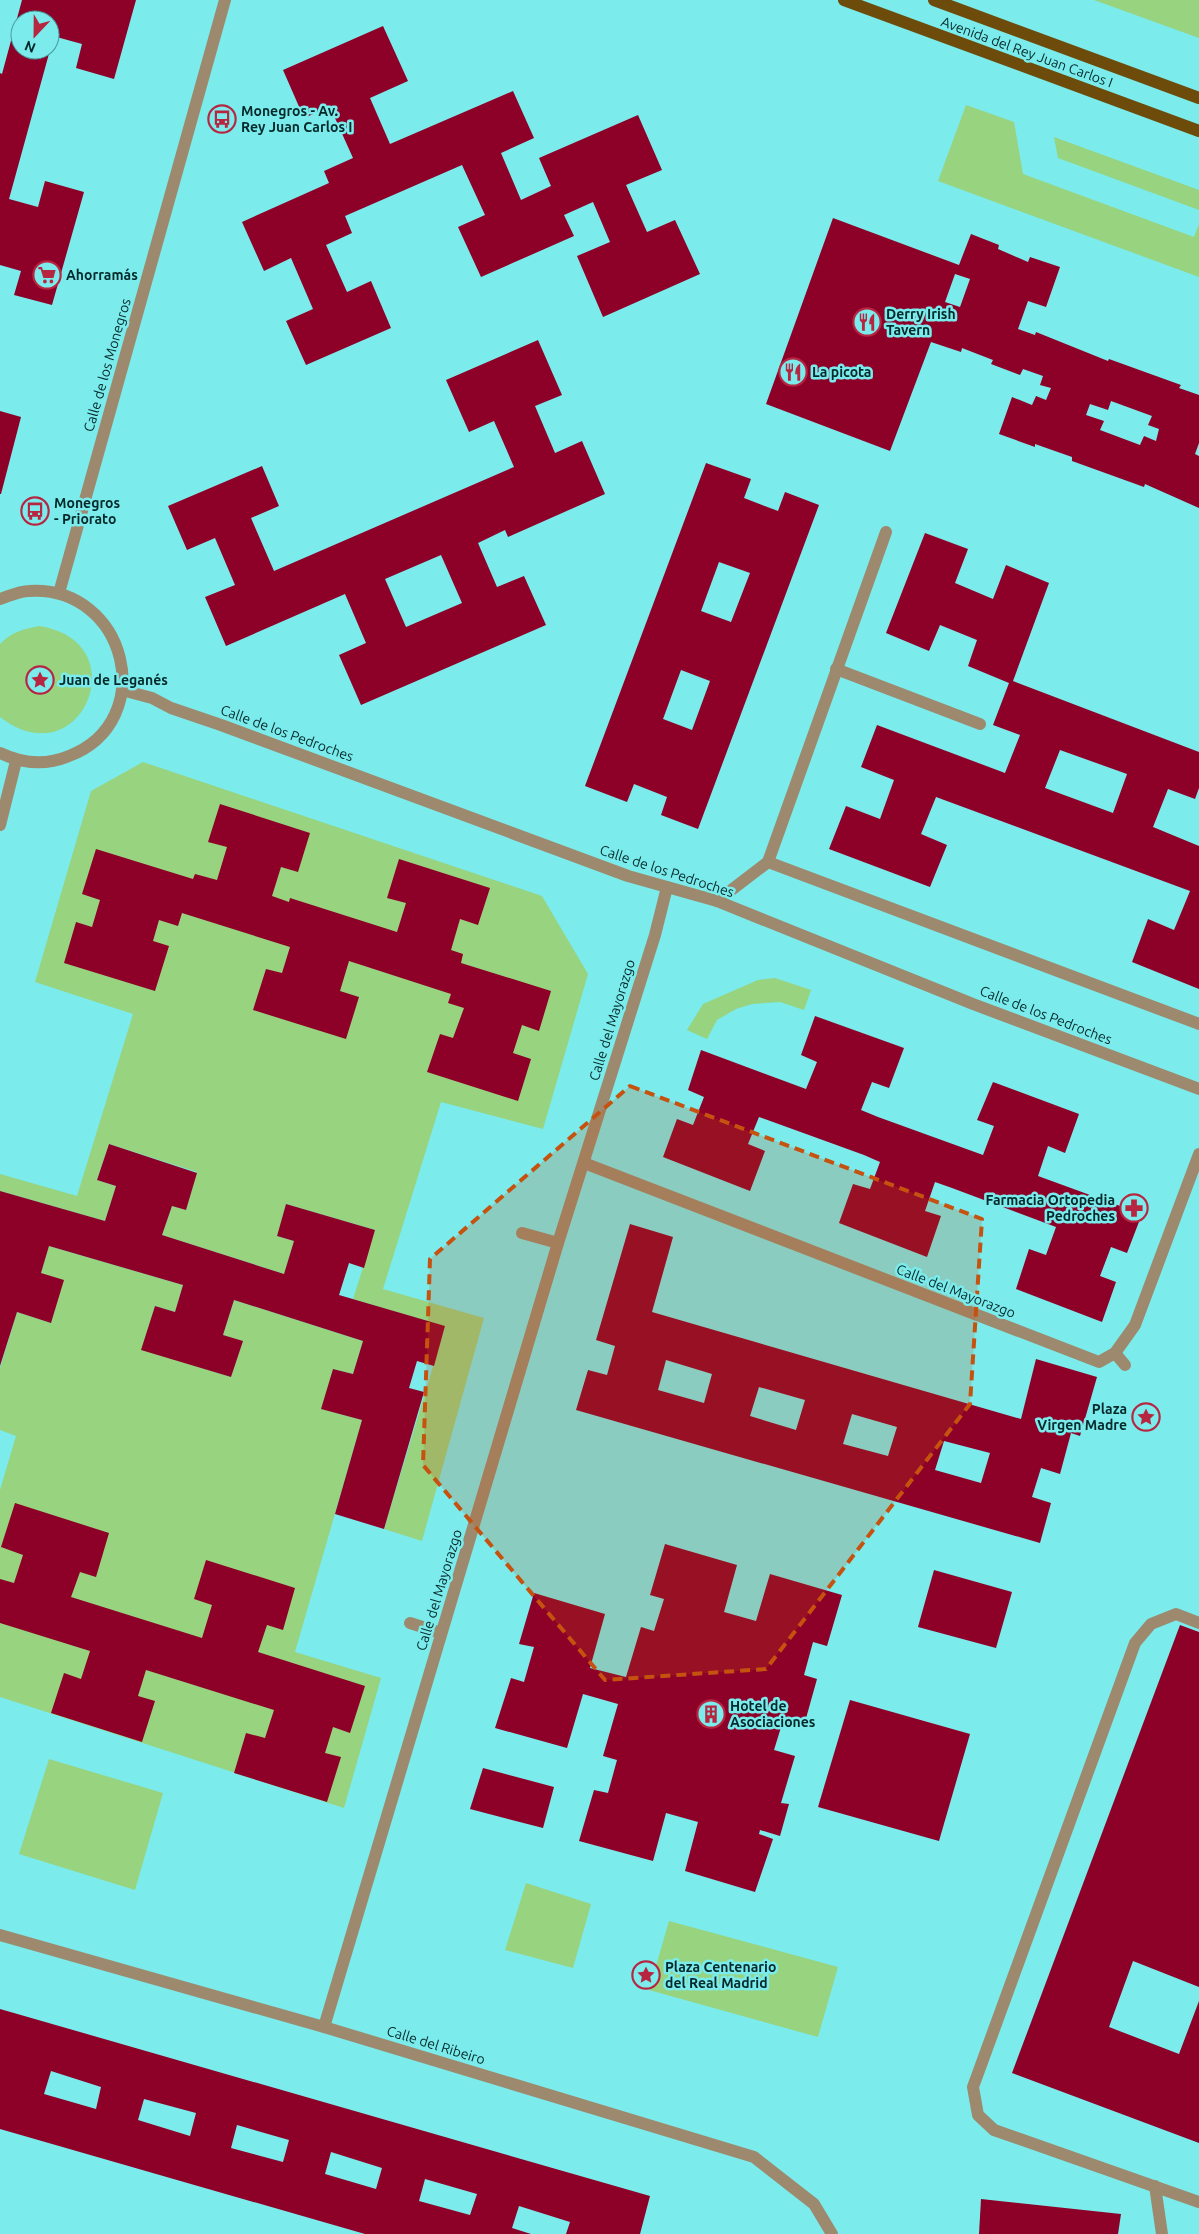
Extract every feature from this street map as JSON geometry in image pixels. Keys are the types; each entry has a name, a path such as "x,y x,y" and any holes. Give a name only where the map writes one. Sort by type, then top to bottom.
{"main road":[{"name":"Avenida del Rey Juan Carlos I","path":"844,0 1199,131"},
{"name":"Avenida del Rey Juan Carlos I","path":"934,0 1199,98"}],"street":[{"name":"Calle de los Monegros","path":"59,594 225,0"},
{"path":"717,901 768,862 886,532"},
{"path":"0,599 29,591 59,594 88,606 109,630 122,659 122,690 117,710 107,728 93,743 76,754 57,761 37,763 16,761 0,753"},
{"path":"836,669 980,724"},
{"name":"Calle de los Pedroches","path":"122,690 152,698 170,708 230,728 610,869 717,901 973,1004 1199,1089"},
{"path":"0,825 16,761"},
{"path":"768,862 1199,1024"},
{"name":"Calle del Mayorazgo","path":"324,2027 558,1243 668,887"},
{"path":"1125,1365 1115,1353 1135,1325 1199,1154"},
{"name":"Calle del Mayorazgo","path":"584,1163 1099,1362 1115,1353"},
{"path":"522,1233 558,1243"},
{"path":"1199,1623 1176,1614 1152,1624 1135,1643 973,2087 978,2114 994,2130 1199,2202"},
{"path":"410,1623 441,1633"},
{"name":"Calle del Ribeiro","path":"0,1935 324,2027 754,2157 814,2204 832,2234"},
{"path":"1156,2186 1163,2227 1162,2234"}],"highlighted area":[{"path":"630,1086 982,1219 970,1404 766,1669 605,1680 423,1465 430,1259"}],"green space":[{"path":"1094,0 1199,0 1199,38"},
{"path":"966,105 1014,122 1023,174 1194,237 1199,224 1199,277 938,181"},
{"path":"1054,137 1199,190 1199,210 1058,158"},
{"path":"39,626 69,637 86,655 92,678 87,701 74,720 54,731 29,732 0,717 0,644 13,634"},
{"path":"143,762 542,896 588,974 543,1129 441,1102 383,1289 484,1318 422,1541 384,1529 445,1327 353,1299 375,1230 286,1204 277,1236 294,1241 284,1274 162,1235 172,1206 186,1210 197,1172 109,1144 97,1180 116,1186 105,1221 0,1191 0,1174 77,1196 133,1014 35,982 91,791"},
{"path":"775,978 811,990 804,1010 780,1002 752,1004 736,1009 717,1020 707,1039 687,1030 703,1004 758,980"},
{"path":"49,1246 183,1285 175,1312 155,1306 142,1349 231,1377 242,1341 223,1335 234,1300 363,1341 353,1374 333,1369 322,1409 362,1420 295,1652 381,1678 344,1808 0,1697 0,1490 16,1436 0,1430 0,1368 17,1312 51,1323 63,1281 41,1273"},
{"path":"49,1759 163,1793 135,1890 19,1854"},
{"path":"526,1883 591,1904 573,1968 505,1950"},
{"path":"669,1921 838,1967 818,2037 649,1990"}],"building":[{"path":"22,0 136,0 114,79 76,68 82,44 60,38 60,10 19,10"},
{"path":"383,26 408,81 370,98 390,144 513,91 534,138 501,153 521,200 551,186 539,158 638,115 662,170 626,185 647,232 675,220 700,274 603,317 577,256 610,242 593,202 564,215 574,236 481,277 458,227 485,215 462,165 345,216 352,233 326,245 347,292 371,281 391,328 306,365 286,321 313,309 291,258 264,271 242,222 329,183 324,171 353,158 330,107 304,118 283,70"},
{"path":"10,44 10,60 47,60 9,199 38,207 45,181 84,192 52,305 14,295 21,271 0,265 0,73 2,74"},
{"path":"833,218 959,265 971,234 999,245 998,249 1028,262 1030,257 1060,267 1046,307 1028,301 1018,329 1035,335 1036,332 1108,361 1109,359 1181,385 1179,388 1199,395 1199,443 1195,454 1199,456 1199,508 1145,484 1144,487 1072,461 1072,457 1035,444 1035,447 999,434 1012,397 1032,405 1036,396 1046,400 1051,388 1040,385 1043,376 1023,369 1020,375 991,364 993,360 962,348 961,352 931,342 890,451 766,404","holes":["955,274 970,279 960,307 945,302","1111,401 1152,416 1148,425 1159,429 1156,441 1144,436 1140,445 1100,430 1104,421 1086,415 1090,404 1108,410"]},
{"path":"538,340 562,395 535,406 555,453 582,441 605,494 508,537 505,530 478,543 497,587 524,576 546,625 361,705 339,655 366,643 345,594 226,646 205,597 235,585 215,538 187,550 168,506 262,466 279,506 251,518 274,571 514,467 494,421 469,432 446,380","holes":["441,555 462,603 406,627 385,579"]},
{"path":"0,411 21,417 1,494 0,494"},
{"path":"706,463 751,479 744,498 778,511 785,492 819,505 698,829 661,815 667,797 634,784 627,802 585,786","holes":["719,562 750,573 731,622 701,611","681,670 710,681 692,730 663,719"]},
{"path":"925,533 968,549 955,583 993,599 1006,565 1049,583 1013,681 1199,752 1199,788 1195,799 1168,789 1153,827 1199,846 1199,989 1132,962 1148,919 1174,930 1190,891 936,797 921,834 947,845 930,887 829,849 846,806 880,819 894,780 861,767 877,725 1005,773 1020,735 993,725 1009,683 968,666 977,640 940,625 929,651 886,633","holes":["1060,750 1127,774 1113,813 1045,788"]},
{"path":"220,804 310,833 298,872 281,867 272,896 289,902 290,898 397,932 406,903 387,898 399,859 490,888 478,925 460,919 451,950 463,954 461,963 551,991 539,1031 522,1025 513,1053 531,1059 518,1101 427,1072 440,1034 453,1038 464,1008 448,1003 451,994 349,961 340,991 359,997 346,1039 253,1010 266,969 282,973 290,947 182,913 178,926 159,920 153,941 169,946 155,991 64,963 76,922 92,927 100,900 82,894 96,849 193,879 195,874 217,880 227,847 208,842"},
{"path":"815,1016 904,1048 889,1088 872,1082 861,1110 878,1117 983,1155 994,1126 977,1120 993,1082 1079,1114 1065,1153 1048,1146 1038,1176 1142,1214 1127,1253 1111,1247 1100,1276 1116,1282 1102,1322 1016,1289 1029,1249 1046,1255 1056,1227 935,1182 925,1211 941,1216 927,1257 839,1223 853,1184 870,1189 880,1162 759,1117 748,1144 765,1151 750,1191 663,1157 677,1119 693,1125 704,1097 688,1090 701,1050 806,1089 817,1062 801,1055"},
{"path":"109,1144 197,1173 186,1210 172,1206 162,1235 284,1274 294,1241 277,1236 286,1204 375,1230 364,1268 349,1263 339,1295 445,1326 434,1366 417,1361 409,1388 424,1392 384,1529 335,1514 362,1420 321,1409 333,1369 353,1374 363,1341 234,1300 223,1335 243,1341 231,1377 141,1350 155,1306 175,1312 183,1285 49,1246 41,1273 64,1280 51,1323 17,1312 0,1366 0,1191 105,1221 116,1186 97,1180"},
{"path":"630,1224 673,1237 652,1312 1021,1419 1036,1359 1097,1377 1080,1436 1071,1433 1060,1474 1041,1468 1032,1497 1051,1503 1040,1543 576,1410 588,1370 607,1375 615,1346 596,1340","holes":["666,1360 712,1374 704,1403 658,1390","759,1387 805,1400 796,1430 750,1416","852,1414 897,1427 888,1456 843,1444","944,1441 990,1453 981,1483 935,1470"]},
{"path":"15,1503 109,1533 96,1577 80,1572 71,1597 202,1638 212,1605 194,1599 206,1560 295,1588 283,1630 267,1625 258,1652 365,1686 350,1733 333,1727 325,1753 341,1757 327,1802 234,1773 246,1733 265,1738 274,1710 146,1670 138,1696 155,1701 142,1742 51,1713 64,1673 81,1679 90,1651 0,1623 0,1579 14,1583 23,1555 1,1547"},
{"name":"Hotel de Asociaciones","path":"665,1544 737,1565 724,1612 756,1621 770,1574 842,1595 827,1646 813,1642 804,1675 817,1679 803,1729 782,1724 774,1750 795,1756 781,1803 789,1804 780,1836 760,1830 759,1834 773,1839 755,1892 685,1871 698,1822 666,1813 653,1861 579,1841 594,1790 608,1793 617,1760 603,1756 618,1704 583,1694 567,1748 495,1728 511,1678 524,1682 534,1647 519,1644 534,1593 605,1614 590,1668 626,1677 641,1627 654,1631 664,1599 650,1595"},
{"path":"934,1570 1012,1592 996,1648 918,1627"},
{"path":"1180,1625 1199,1632 1199,1987 1133,1961 1109,2027 1179,2054 1199,2001 1199,2143 1012,2073"},
{"path":"850,1700 970,1734 939,1841 818,1807"},
{"path":"483,1768 554,1787 543,1828 470,1809"},
{"path":"0,2009 650,2196 640,2234 566,2234 570,2222 519,2206 512,2228 531,2234 365,2234 0,2129","holes":["51,2071 101,2087 96,2109 44,2094","144,2099 196,2113 190,2136 138,2120","237,2125 289,2140 283,2162 231,2148","331,2152 382,2168 376,2189 325,2174","425,2179 477,2194 470,2215 419,2201"]},
{"path":"981,2199 1121,2214 1118,2234 979,2234"}],"place":[{"name":"Monegros - Av. Rey Juan Carlos I","path":"222,119"},
{"name":"Ahorramás","path":"47,275"},
{"name":"Derry Irish Tavern","path":"867,322"},
{"name":"La picota","path":"793,372"},
{"name":"Monegros - Priorato","path":"35,511"},
{"name":"Juan de Leganés","path":"40,680"},
{"name":"Farmacia Ortopedia Pedroches","path":"1134,1208"},
{"name":"Plaza Virgen Madre","path":"1146,1417"},
{"name":"Hotel de Asociaciones","path":"711,1714"},
{"name":"Plaza Centenario del Real Madrid","path":"646,1975"}]}
